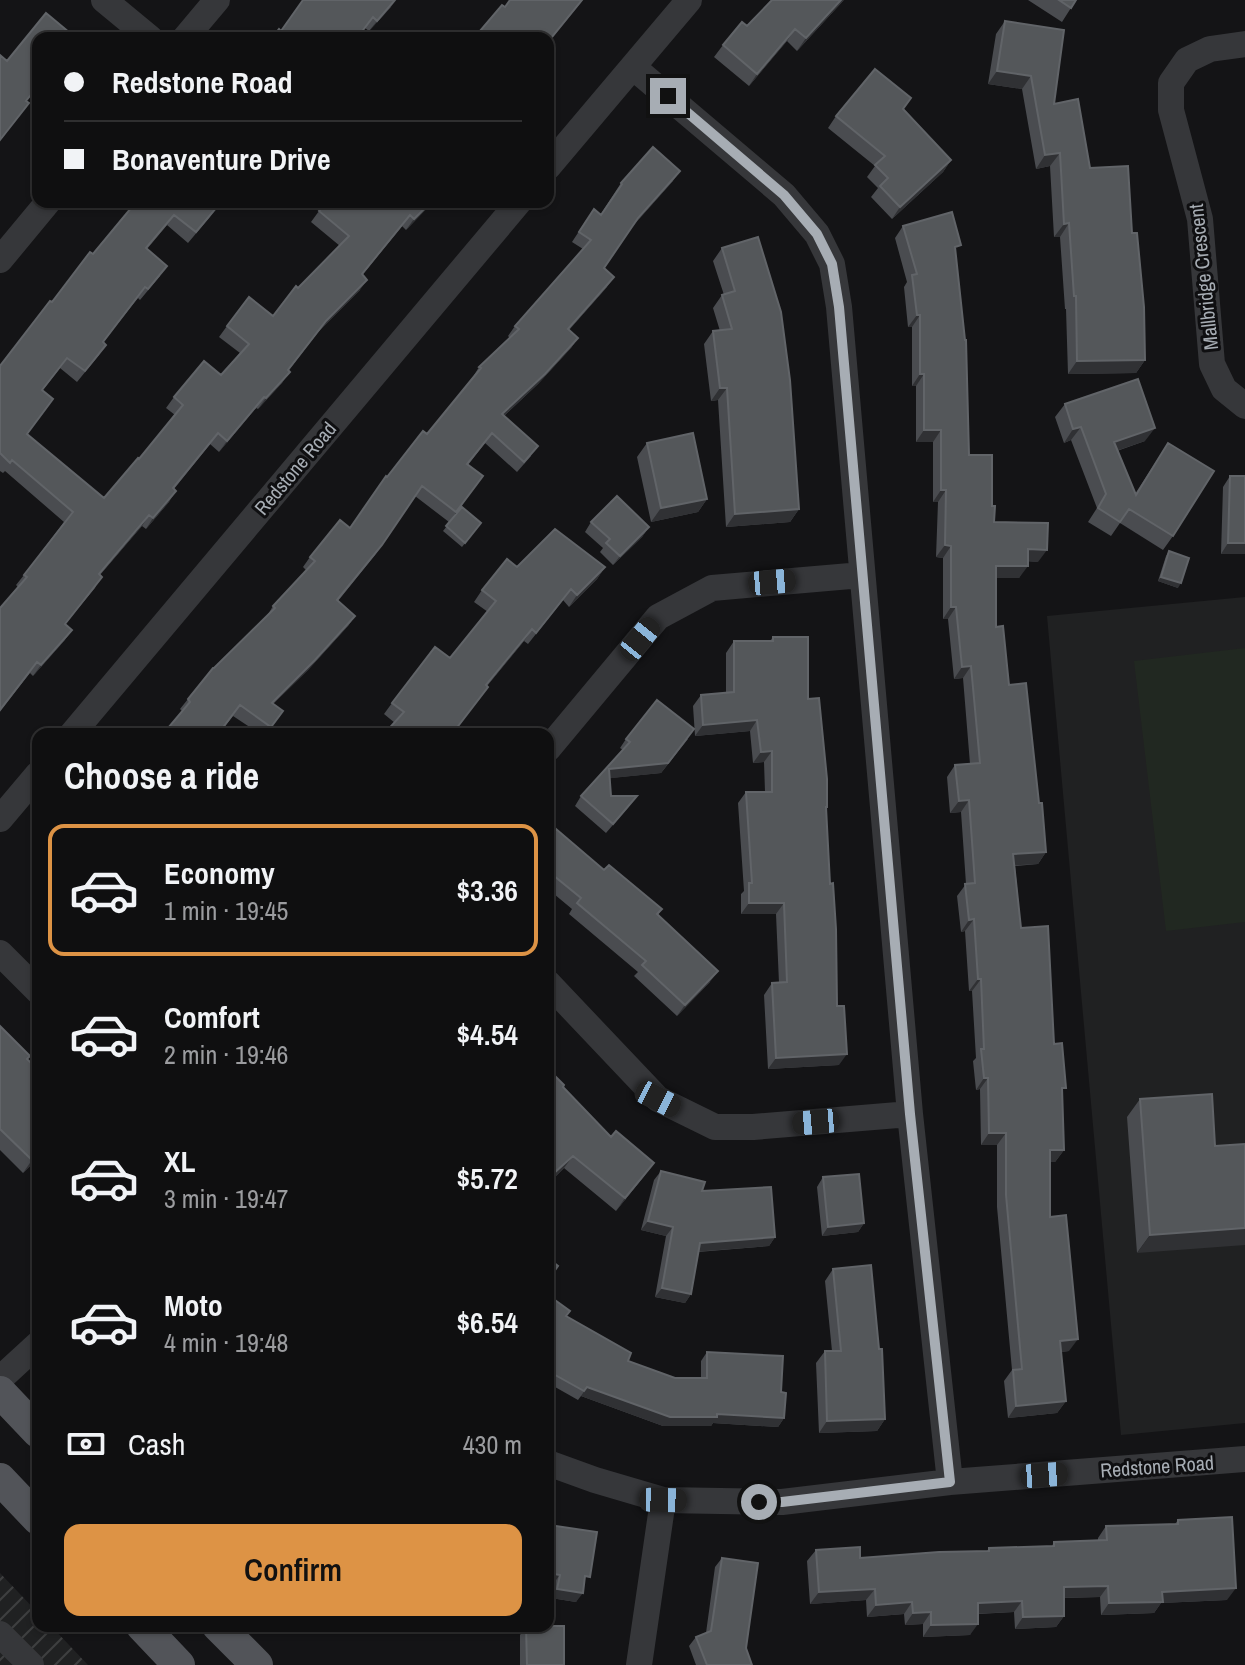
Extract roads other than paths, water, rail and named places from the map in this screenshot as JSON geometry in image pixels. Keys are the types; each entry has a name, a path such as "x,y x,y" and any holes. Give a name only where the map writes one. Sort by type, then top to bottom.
{"main road":[{"path":"0,1392 32,1426"},
{"path":"0,1479 32,1513"},
{"path":"148,1632 179,1665"},
{"path":"224,1632 257,1665"}],"street":[{"path":"104,0 143,32"},
{"path":"190,32 217,0"},
{"path":"554,160 689,0"},
{"name":"Mallbridge Crescent","path":"1245,44 1210,49 1187,60 1171,83 1171,110 1200,219 1212,364 1224,389 1245,406"},
{"path":"633,67 784,195 817,234 832,264 839,307 910,1114 950,1482"},
{"path":"0,260 43,208"},
{"name":"Redstone Road","path":"77,728 514,208"},
{"path":"554,742 658,617 712,588 862,575"},
{"path":"0,819 32,781"},
{"path":"0,953 32,985"},
{"path":"554,989 658,1099 715,1127 753,1127 910,1114"},
{"path":"0,1379 32,1350"},
{"name":"Redstone Road","path":"554,1465 663,1500 782,1502 950,1482 1245,1459"},
{"path":"639,1665 663,1500"},
{"path":"0,1634 31,1665"}]}
